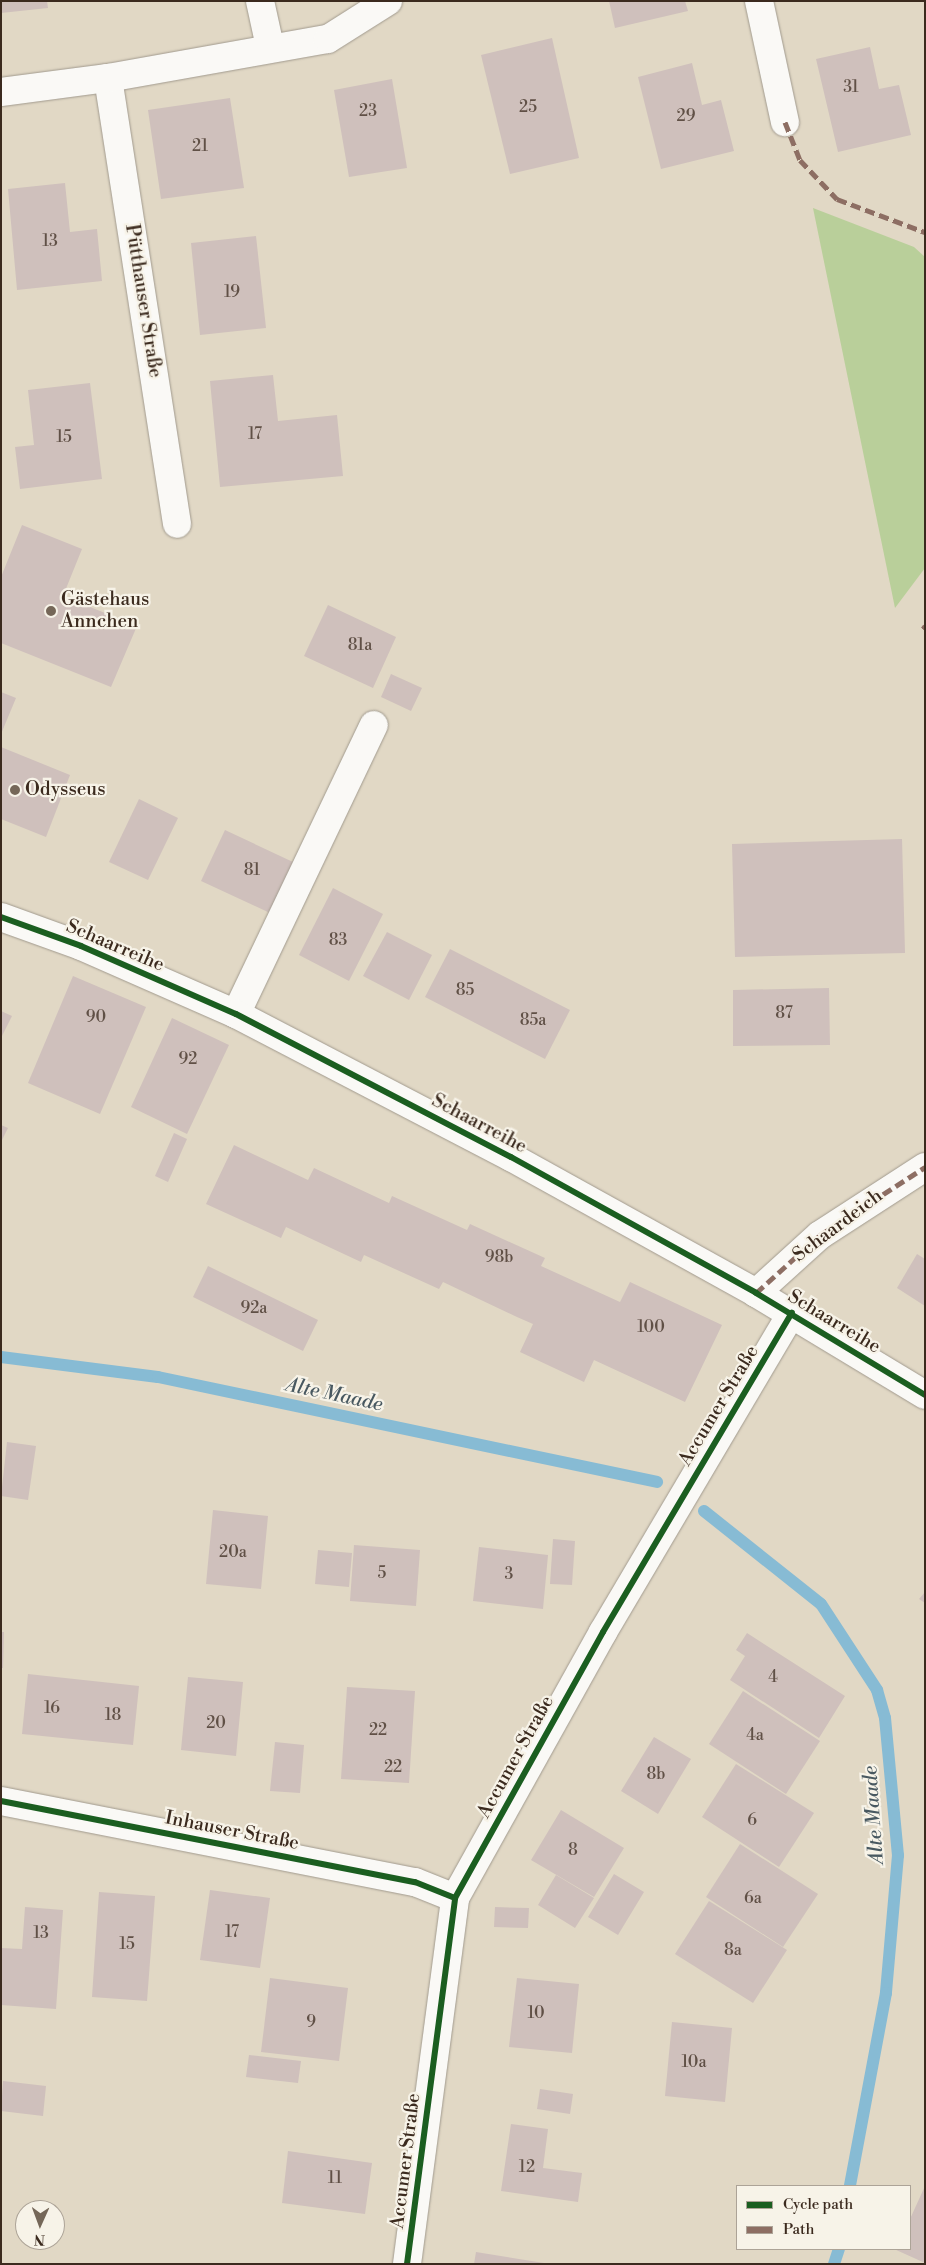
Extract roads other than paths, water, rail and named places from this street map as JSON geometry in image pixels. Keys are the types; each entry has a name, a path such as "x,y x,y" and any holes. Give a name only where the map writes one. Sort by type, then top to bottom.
{"street":[{"path":"260,1 270,47"},
{"path":"1,92 108,78 270,47 328,39 388,1"},
{"path":"760,1 785,122"},
{"name":"Pütthauser Straße","path":"108,78 177,524"},
{"path":"236,1014 374,725"},
{"name":"Schaarreihe","path":"1,917 82,946 236,1014 511,1158 756,1293 925,1395"},
{"name":"Schaardeich","path":"756,1293 820,1235 925,1167"},
{"name":"Accumer Straße","path":"407,2264 455,1898 603,1632 792,1313"},
{"name":"Inhauser Straße","path":"1,1801 415,1882 455,1898"}],"waterway":[{"name":"Alte Maade","path":"1,1357 158,1377 657,1482"},
{"name":"Alte Maade","path":"704,1511 821,1604 877,1690 885,1718 898,1855 886,1993 850,2185"},
{"name":"Alte Maade","path":"834,2264 839,2250"}],"place":[{"name":"Gästehaus Annchen","path":"51,611"},
{"name":"Odysseus","path":"15,790"}]}
